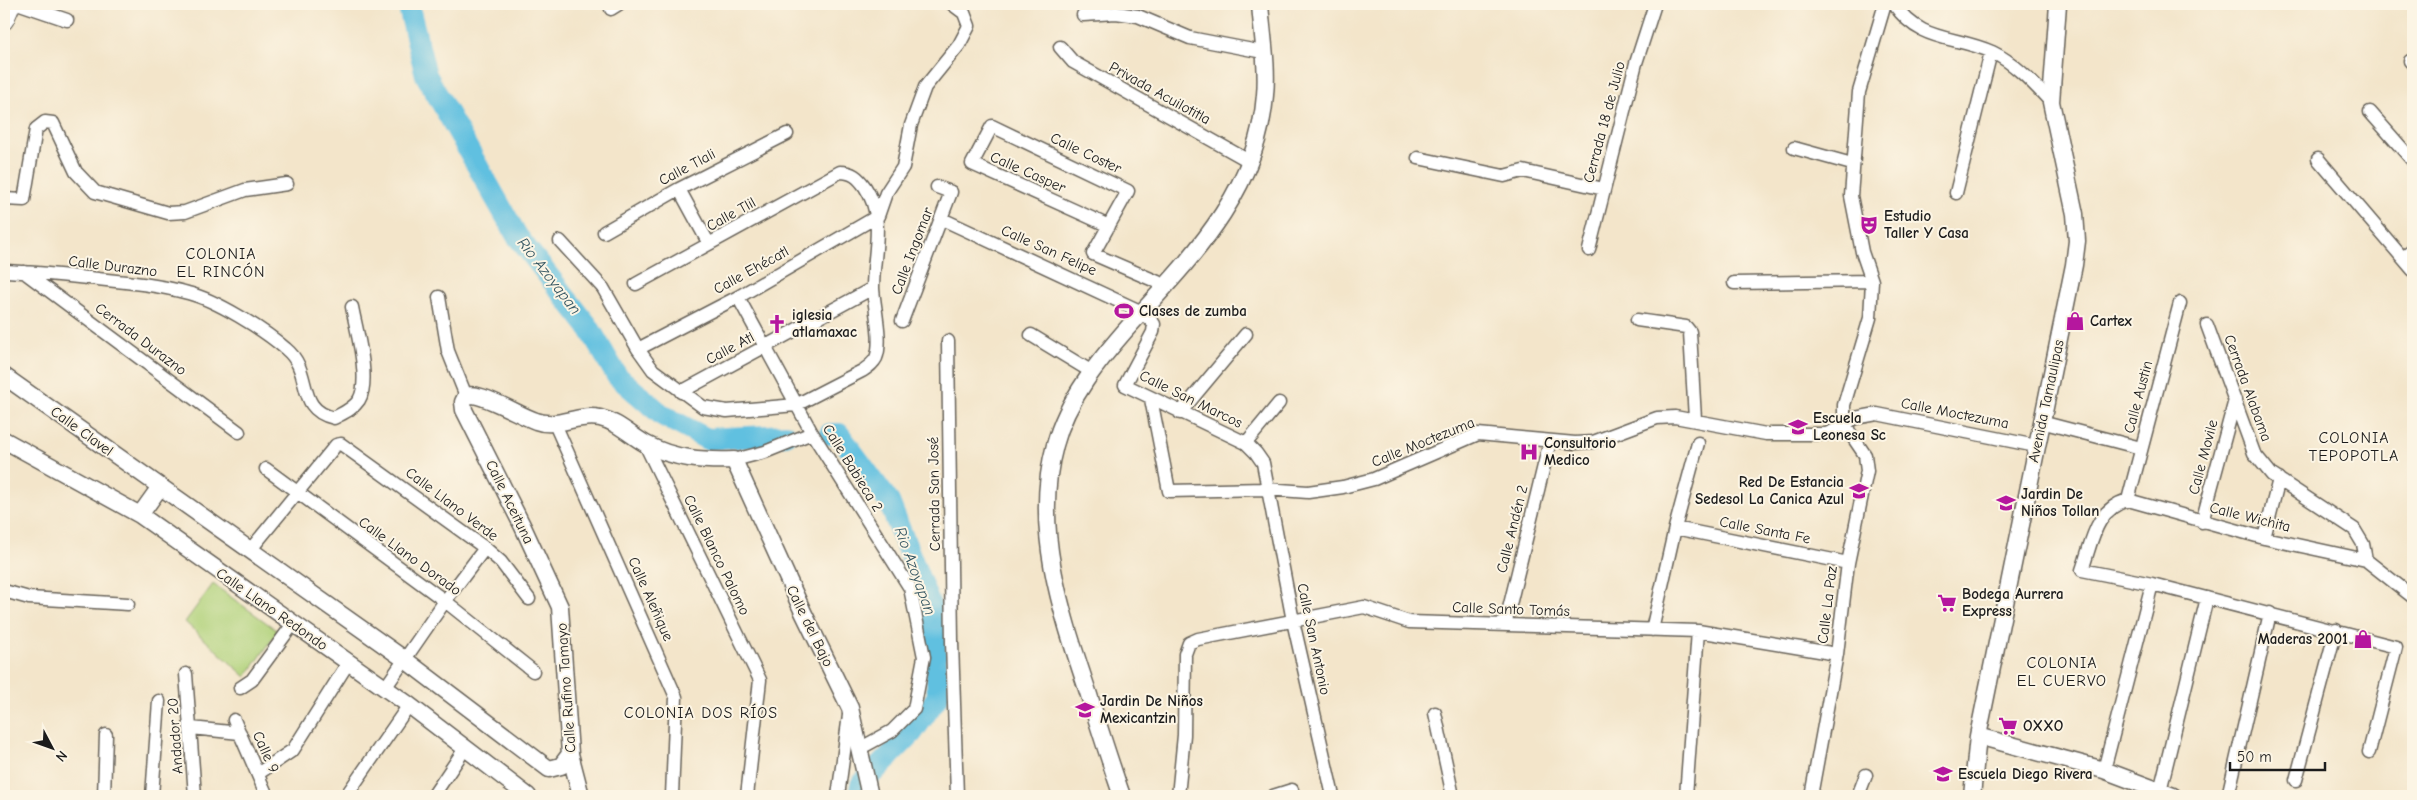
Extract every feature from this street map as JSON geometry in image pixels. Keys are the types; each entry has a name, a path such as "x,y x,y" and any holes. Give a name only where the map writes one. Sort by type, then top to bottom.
{"main road":[{"path":"4,20 11,4"}],"street":[{"path":"20,4 67,20"},
{"path":"560,241 604,288 638,349 653,370 704,407 727,411 796,405 862,371 870,366 876,358 878,348 873,288 878,216 886,193 903,167 910,125 925,87 960,45 969,26 964,13 952,4"},
{"path":"1122,796 1058,597 1046,528 1048,487 1054,446 1063,419 1092,372 1211,234 1230,203 1249,161 1261,128 1266,94 1260,4"},
{"name":"Cerrada 18 de Julio","path":"1588,250 1636,63 1655,4"},
{"path":"1844,424 1844,405 1870,318 1872,281 1862,252 1851,196 1859,92 1885,4"},
{"path":"1894,4 1901,15 1917,29 1991,52 2017,68 2051,102"},
{"name":"Avenida Tamaulipas","path":"1972,796 1978,736 2074,265 2076,241 2075,214 2051,102 2058,4"},
{"path":"1083,15 1138,10 1190,38 1263,52"},
{"name":"Privada Acuilotitla","path":"1060,47 1073,62 1249,161"},
{"path":"1956,193 1991,52"},
{"path":"2370,112 2413,161"},
{"path":"4,199 24,200 36,129 45,122 54,123 76,172 95,192 168,213 185,212 245,190 287,184"},
{"name":"Calle Casper","path":"992,126 972,164 1109,226"},
{"name":"Calle Coster","path":"992,126 1128,191 1092,254 1167,286"},
{"name":"Calle Tlali","path":"604,232 679,189 787,134"},
{"path":"1794,148 1852,164"},
{"path":"1418,158 1504,176 1523,171 1604,189"},
{"path":"2318,159 2408,254 2413,270"},
{"name":"Calle Tlil","path":"636,284 840,172 855,175 862,183 870,195 878,216"},
{"name":"Calle Ingomar","path":"902,321 951,192 936,187"},
{"path":"679,189 709,244"},
{"name":"Calle Ehécatl","path":"638,349 738,297 878,216"},
{"name":"Calle San Felipe","path":"942,219 1142,312"},
{"name":"Calle Durazno","path":"4,271 146,285 188,293 224,307 287,349 300,365 310,405 321,415 334,418 349,410 360,399 363,387 363,371 352,307"},
{"name":"Cerrada Durazno","path":"24,272 239,432"},
{"path":"1734,283 1872,281"},
{"name":"Calle Atl","path":"681,392 873,288"},
{"path":"439,297 448,351 466,396 479,395 508,410 538,422 555,424 578,418 599,417 619,425 645,444 670,455 702,461 734,460 765,452 812,433"},
{"name":"Calle Babieca 2","path":"738,297 812,433 910,588 924,657 914,709 892,731 860,755"},
{"name":"Calle Austin","path":"2128,500 2180,303"},
{"name":"Calle San Marcos","path":"1142,312 1154,324 1153,332 1125,385 1151,400 1246,443 1263,463 1266,489"},
{"path":"1637,320 1686,327 1690,332 1695,419"},
{"name":"Cerrada Alabama","path":"2207,325 2254,453 2279,479 2354,529 2363,544 2366,560"},
{"path":"1180,413 1246,334"},
{"path":"1031,335 1092,372"},
{"name":"Cerrada San José","path":"948,341 952,642 957,796"},
{"name":"Calle Clavel","path":"4,376 160,487"},
{"name":"Calle Aceituna","path":"466,396 463,402 464,410 523,526 560,608"},
{"name":"Calle Moctezuma","path":"1151,400 1169,492 1266,489 1308,492 1343,487 1374,479 1478,434 1550,441 1593,442 1657,418 1674,417 1695,419 1766,434 1826,434 1855,418 1876,414 2036,446"},
{"name":"Calle Movile","path":"2202,522 2235,400"},
{"path":"1246,443 1280,403"},
{"path":"2041,422 2141,448"},
{"name":"Calle Aleñique","path":"555,424 676,697 672,796"},
{"name":"Calle La Paz","path":"1811,796 1837,654 1848,563 1867,463 1865,455 1844,424"},
{"name":"Calle Llano Redondo","path":"4,440 140,515 409,705 466,747 522,794"},
{"name":"Calle Andén 2","path":"1505,625 1550,441"},
{"path":"1652,630 1675,528 1698,443"},
{"name":"Calle Blanco Palomo","path":"645,444 760,680 747,796"},
{"name":"Calle Llano Verde","path":"296,492 336,446 345,445 485,548 501,562 529,599"},
{"name":"Calle del Bajo","path":"734,460 803,612 850,708 869,793"},
{"name":"Calle Llano Dorado","path":"266,470 445,601 533,671"},
{"path":"2264,538 2279,479"},
{"path":"140,515 160,487 252,549 404,659 548,769 561,766 570,754"},
{"name":"Calle San Antonio","path":"1266,489 1293,621 1333,796"},
{"path":"252,549 296,492"},
{"path":"2128,500 2117,503 2107,510 2098,522 2082,570 2152,584 2396,647 2369,752"},
{"name":"Calle Wichita","path":"2128,500 2264,538 2366,560"},
{"name":"Calle Santa Fe","path":"1675,528 1848,563"},
{"path":"385,688 445,601 485,548"},
{"path":"2366,560 2413,596"},
{"path":"2104,770 2152,584"},
{"path":"4,591 29,598 128,604"},
{"path":"1978,736 2104,770 2166,794 2207,598"},
{"name":"Calle Santo Tomás","path":"1178,796 1184,735 1186,654 1189,643 1198,639 1364,606 1409,622 1698,630 1837,654"},
{"name":"Calle Rufino Tamayo","path":"560,608 570,754 581,796"},
{"path":"2228,796 2270,613"},
{"path":"240,688 252,680 293,624"},
{"path":"1686,796 1698,630"},
{"path":"2296,780 2336,630"},
{"path":"259,773 293,750 348,662"},
{"name":"Andador 20","path":"186,674 195,796"},
{"path":"152,796 159,701"},
{"path":"346,796 409,705"},
{"path":"838,796 850,708"},
{"path":"1435,713 1454,796"},
{"name":"Calle 9","path":"234,720 259,773 267,796"},
{"path":"190,728 240,733"},
{"path":"104,796 106,735"},
{"path":"433,796 466,747"},
{"path":"1858,796 1866,775"},
{"path":"1274,796 1292,790"}],"green space":[{"path":"213,584 278,631 246,677 185,622"}],"waterway":[{"name":"Rio Azoyapan","path":"408,4 426,75 517,236 588,326 617,376 662,415 707,439 786,435"},
{"name":"Rio Azoyapan","path":"830,434 839,434 889,502 933,613 938,696 912,733 861,785 859,796"}],"place":[{"name":"Estudio Taller Y Casa","path":"1869,225"},
{"name":"Clases de zumba","path":"1124,311"},
{"name":"Cartex","path":"2075,321"},
{"name":"iglesia atlamaxac","path":"777,324"},
{"name":"Escuela Leonesa Sc","path":"1798,427"},
{"name":"Consultorio Medico","path":"1529,452"},
{"name":"Red De Estancia Sedesol La Canica Azul","path":"1859,491"},
{"name":"Jardin De Niños Tollan","path":"2006,503"},
{"name":"Bodega Aurrera Express","path":"1947,603"},
{"name":"Maderas 2001","path":"2363,639"},
{"name":"Jardin De Niños Mexicantzin","path":"1085,710"},
{"name":"OXXO","path":"2008,726"},
{"name":"Escuela Diego Rivera","path":"1943,774"}],"district":[{"name":"COLONIA EL RINCÓN","path":"221,263"},
{"name":"COLONIA TEPOPOTLA","path":"2354,447"},
{"name":"COLONIA EL CUERVO","path":"2062,672"},
{"name":"COLONIA DOS RÍOS","path":"701,713"}]}
